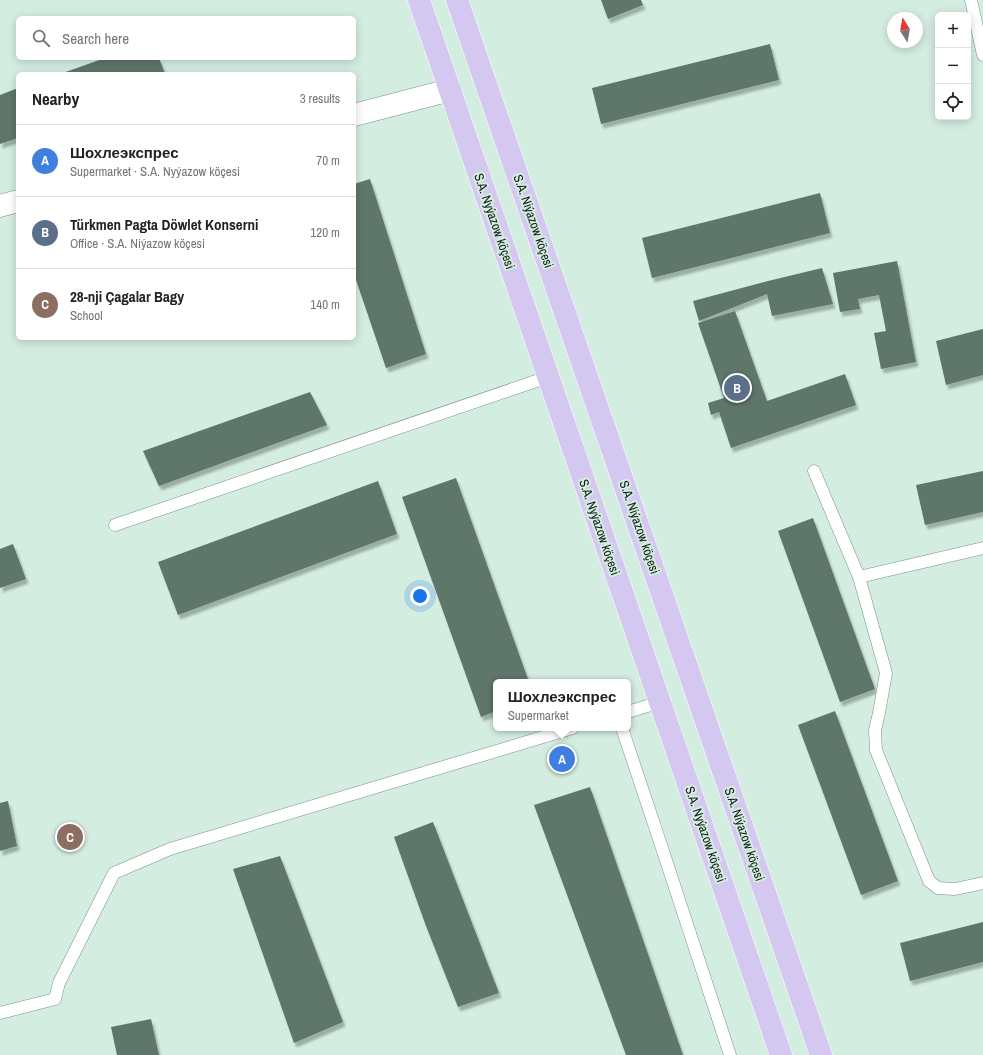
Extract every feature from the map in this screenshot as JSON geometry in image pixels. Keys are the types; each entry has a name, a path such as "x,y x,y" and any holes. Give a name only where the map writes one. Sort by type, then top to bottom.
{"main road":[{"name":"S.A. Nyýazow köçesi","path":"419,0 781,1055"},
{"name":"S.A. Niýazow köçesi","path":"457,0 822,1055"}],"street":[{"path":"356,114 450,90"},
{"path":"0,206 16,202"}],"lane":[{"path":"971,0 983,55"},
{"path":"115,525 548,376"},
{"path":"814,471 859,577 886,673 875,730 876,750 929,881 938,888 955,889 983,883"},
{"path":"859,577 983,548"},
{"path":"631,711 660,702"},
{"path":"0,1012 56,999 59,983 114,873 170,849 563,731"},
{"path":"623,731 662,845 730,1055"}],"building":[{"path":"601,0 641,0 643,5 608,19"},
{"path":"770,44 779,80 601,124 592,88"},
{"path":"99,60 160,60 164,72 66,72"},
{"path":"16,89 16,139 0,144 0,95"},
{"path":"370,179 426,354 386,368 356,280 356,183"},
{"path":"820,193 830,233 652,278 642,238"},
{"path":"897,261 916,362 881,369 874,333 886,331 879,295 858,299 860,309 840,312 833,273"},
{"path":"822,268 833,304 772,316 767,294 699,321 693,301"},
{"path":"735,311 767,401 845,374 856,405 731,448 719,412 711,415 708,403 724,398 698,323"},
{"path":"983,329 983,375 946,385 936,341"},
{"path":"310,392 327,425 159,486 143,451"},
{"path":"983,471 983,512 925,525 916,485"},
{"path":"456,478 528,679 493,679 493,712 481,717 402,497"},
{"path":"378,481 397,534 178,615 158,562"},
{"path":"813,518 875,689 840,702 778,531"},
{"path":"13,544 26,579 0,588 0,549"},
{"path":"835,711 898,881 861,895 798,725"},
{"path":"590,787 683,1055 626,1055 534,805"},
{"path":"8,801 17,846 0,851 0,803"},
{"path":"433,822 499,993 458,1007 426,926 394,837"},
{"path":"280,856 343,1022 294,1043 233,869"},
{"path":"983,922 983,962 910,981 900,943"},
{"path":"151,1019 159,1055 117,1055 111,1027"}],"place":[{"name":"Türkmen Pagta Döwlet Konserni","path":"737,388"},
{"name":"Шохлеэкспрес","path":"562,759"},
{"name":"28-nji Çagalar Bagy","path":"70,837"}]}
